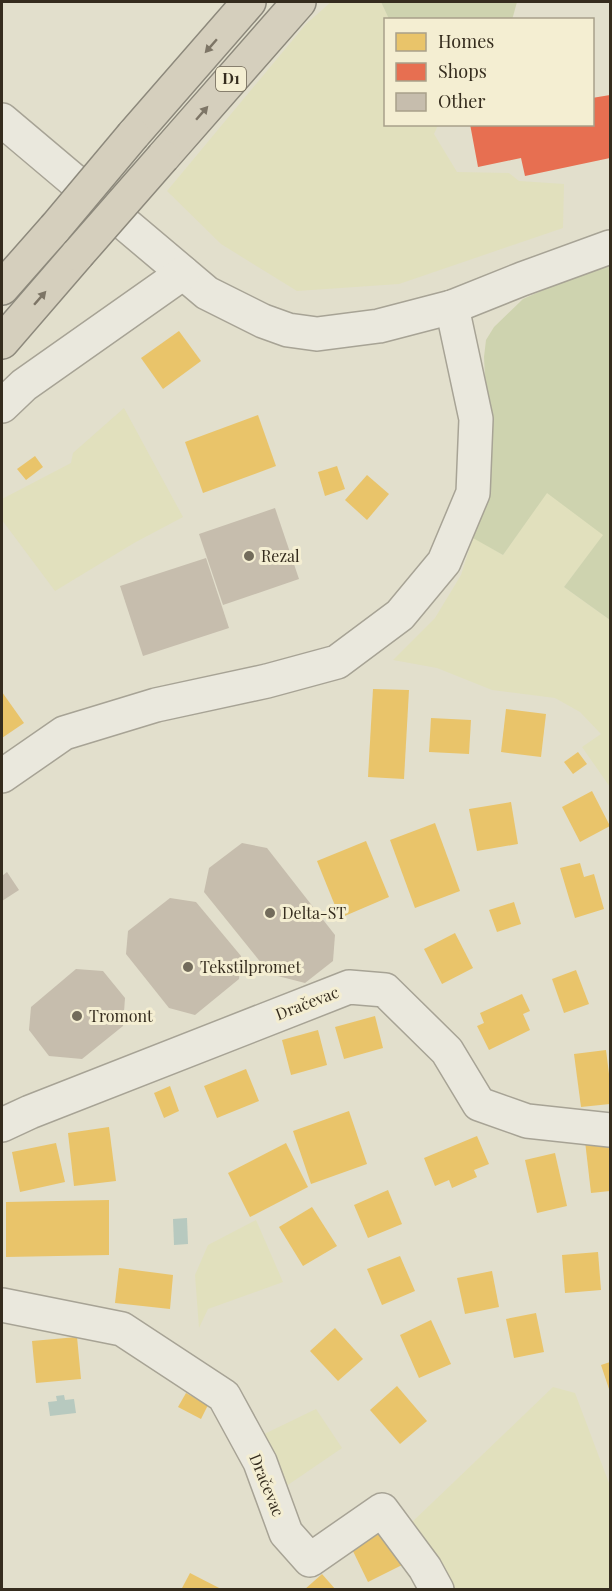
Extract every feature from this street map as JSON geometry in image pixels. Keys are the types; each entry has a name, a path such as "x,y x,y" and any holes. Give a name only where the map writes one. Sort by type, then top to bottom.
{"highway":[{"name":"D1","path":"2,288 249,2"},
{"name":"D1","path":"2,342 299,2"}],"street":[{"path":"2,120 207,293 262,321 288,330 317,334 379,326 452,307 610,247"},
{"path":"2,406 24,385 183,273"},
{"path":"2,776 64,733 156,705 267,681 337,662 400,615 444,562 473,493 476,419 452,307"},
{"name":"Dračevac","path":"2,1125 349,987 385,990 447,1051 479,1104 527,1121 610,1130"},
{"name":"Dračevac","path":"2,1305 122,1329 224,1396 260,1462 286,1533 310,1560 382,1510 426,1568 437,1590"}],"green space":[{"path":"331,2 381,2 389,18 384,18 384,126 438,126 434,134 457,172 509,173 519,181 564,184 563,228 399,284 297,291 221,244 167,191 306,24"},
{"path":"381,2 517,2 513,18 389,18"},
{"path":"610,264 610,620 564,587 603,535 547,493 503,555 473,538 487,495 491,452 491,414 484,357 486,340 494,327 523,299 586,271 601,269"},
{"path":"124,408 183,517 134,543 55,591 2,520 2,499 71,463 73,453"},
{"path":"547,492 604,535 564,587 610,620 610,787 582,747 601,734 580,712 555,698 492,690 437,668 393,660 435,618 461,575 473,537 503,555"},
{"path":"256,1220 283,1282 208,1309 199,1328 195,1275 208,1245"},
{"path":"553,1387 575,1393 610,1486 610,1589 443,1589 409,1525"},
{"path":"316,1409 342,1448 279,1491 254,1439"}],"shaded area":[{"path":"187,1218 188,1244 174,1245 173,1219"},
{"path":"64,1395 65,1400 74,1399 76,1413 50,1416 48,1402 57,1401 56,1396"}],"building: Homes":[{"path":"179,331 201,361 163,389 141,358"},
{"path":"258,415 276,466 203,493 185,442"},
{"path":"35,456 43,467 26,480 17,469"},
{"path":"337,466 345,489 325,496 318,472"},
{"path":"367,475 389,494 367,520 345,500"},
{"path":"373,689 409,690 404,779 368,777"},
{"path":"2,692 24,723 2,738"},
{"path":"506,709 546,714 541,757 501,752"},
{"path":"431,718 471,720 469,754 429,752"},
{"path":"578,752 587,764 573,774 564,762"},
{"path":"592,791 610,826 580,842 562,807"},
{"path":"511,802 518,844 477,851 469,809"},
{"path":"435,823 460,891 415,908 390,840"},
{"path":"366,841 389,897 340,918 317,861"},
{"path":"580,863 584,877 594,874 604,909 575,918 560,868"},
{"path":"514,902 521,924 497,932 489,910"},
{"path":"455,933 473,968 442,984 424,949"},
{"path":"576,970 589,1004 564,1013 552,979"},
{"path":"522,994 530,1011 523,1014 530,1030 489,1050 477,1026 484,1023 480,1013"},
{"path":"375,1016 383,1048 344,1059 335,1027"},
{"path":"318,1030 327,1065 291,1075 282,1040"},
{"path":"606,1050 610,1104 581,1107 574,1054"},
{"path":"246,1069 259,1101 217,1118 204,1086"},
{"path":"170,1086 179,1111 164,1118 154,1093"},
{"path":"349,1111 367,1164 311,1184 293,1131"},
{"path":"109,1127 116,1181 74,1186 68,1133"},
{"path":"477,1136 489,1164 474,1170 477,1177 452,1188 449,1180 435,1186 424,1158"},
{"path":"610,1138 610,1191 591,1193 585,1141"},
{"path":"56,1143 65,1182 20,1192 12,1152"},
{"path":"286,1143 308,1187 250,1217 228,1173"},
{"path":"555,1153 567,1206 537,1213 525,1160"},
{"path":"388,1190 402,1224 368,1238 354,1205"},
{"path":"109,1200 109,1255 6,1257 6,1202"},
{"path":"312,1207 337,1246 303,1266 279,1227"},
{"path":"598,1252 601,1290 565,1293 562,1255"},
{"path":"400,1256 415,1291 382,1305 367,1269"},
{"path":"119,1268 173,1275 170,1309 115,1303"},
{"path":"492,1271 499,1307 465,1314 457,1278"},
{"path":"536,1313 544,1352 514,1358 506,1319"},
{"path":"431,1320 451,1364 419,1378 400,1335"},
{"path":"335,1328 363,1359 338,1381 310,1351"},
{"path":"77,1337 81,1379 36,1383 32,1341"},
{"path":"610,1362 610,1392 601,1365"},
{"path":"397,1386 427,1421 400,1444 370,1410"},
{"path":"186,1393 208,1405 201,1419 178,1407"},
{"path":"383,1528 402,1565 368,1582 350,1545"},
{"path":"190,1573 223,1590 181,1590"},
{"path":"322,1574 336,1590 304,1590"}],"building: Shops":[{"path":"610,95 610,158 525,176 521,158 478,167 470,126 594,126 594,98"}],"building: Other":[{"name":"Rezal","path":"275,508 299,579 223,605 199,534"},
{"path":"206,558 229,628 143,656 120,586"},
{"name":"Delta-ST","path":"242,843 267,848 335,935 333,961 305,983 270,974 204,892 209,868"},
{"path":"7,872 19,890 2,901 2,876"},
{"name":"Tekstilpromet","path":"170,898 196,902 241,956 239,979 195,1015 169,1008 126,954 128,931"},
{"name":"Tromont","path":"76,969 103,971 125,998 123,1026 82,1059 49,1056 29,1030 31,1007"}],"place":[{"name":"Rezal","path":"249,556"},
{"name":"Delta-ST","path":"270,913"},
{"name":"Tekstilpromet","path":"188,967"},
{"name":"Tromont","path":"77,1016"}]}
